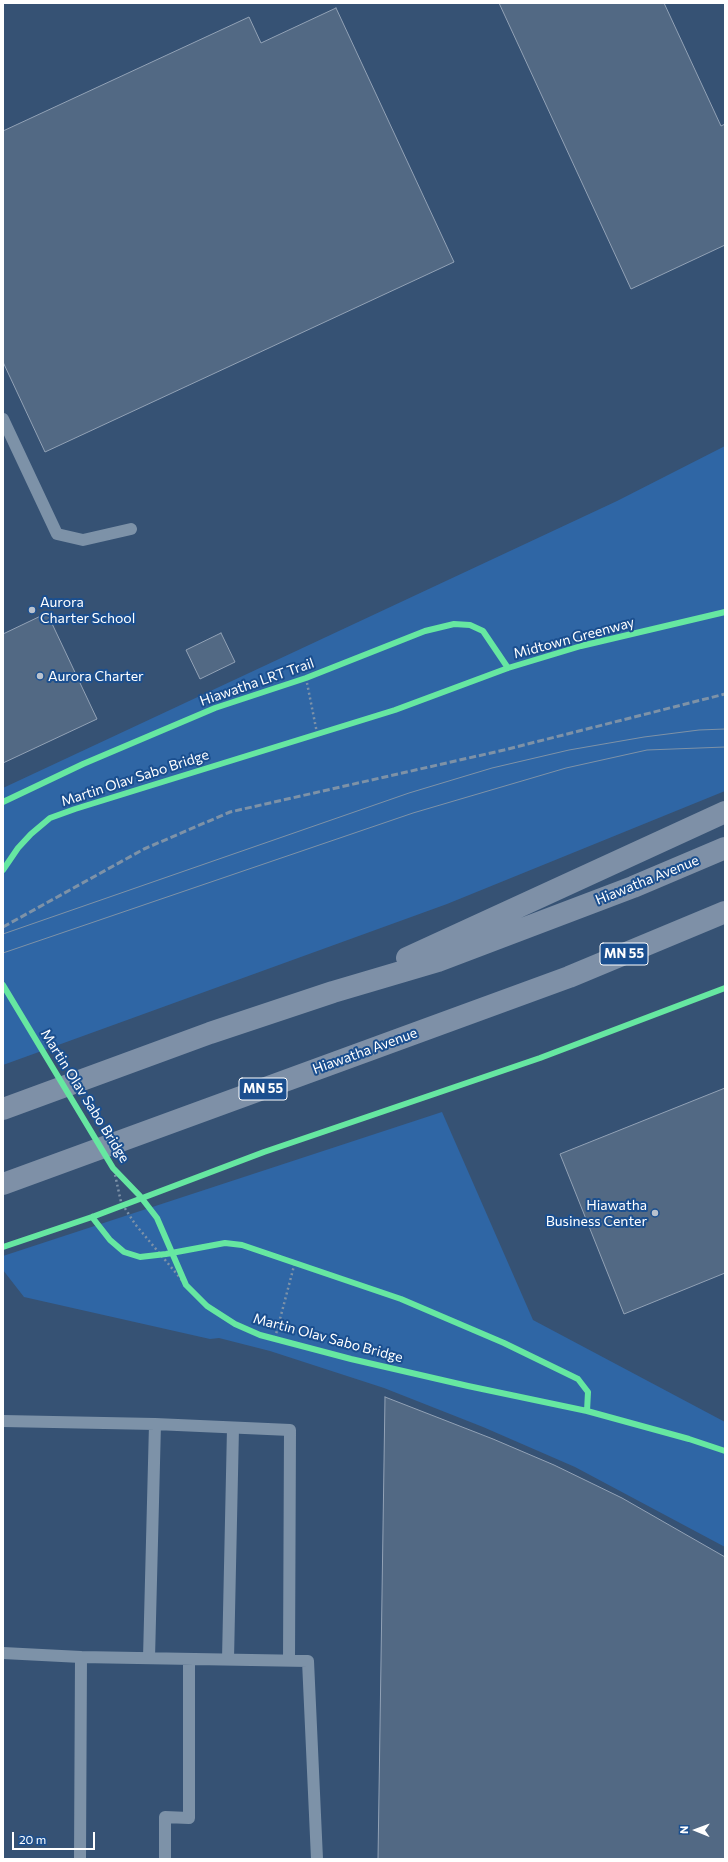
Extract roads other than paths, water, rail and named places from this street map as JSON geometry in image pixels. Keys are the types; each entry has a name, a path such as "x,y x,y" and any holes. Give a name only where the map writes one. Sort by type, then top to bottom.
{"highway":[{"path":"333,992 725,812"},
{"name":"Hiawatha Avenue","path":"3,1109 210,1033 333,992 438,961 633,887 725,848"},
{"name":"Hiawatha Avenue","path":"3,1184 569,977 725,912"}],"lane":[{"path":"3,419 57,534 83,540 131,529"},
{"path":"3,1420 155,1424 290,1430 289,1660"},
{"path":"149,1658 155,1424"},
{"path":"228,1659 233,1428"},
{"path":"3,1653 81,1657 308,1661 317,1859"},
{"path":"80,1859 81,1657"},
{"path":"165,1859 165,1817 189,1818 189,1659"}],"tram line":[{"path":"3,934 409,793 492,768 569,750 644,737 699,730 725,729"},
{"path":"3,953 413,813 566,768 647,750 725,747"}],"railway":[{"path":"3,927 144,849 230,812 504,750 725,694"}],"place":[{"name":"Aurora Charter School","path":"32,610"},
{"name":"Aurora Charter","path":"40,676"},
{"name":"Hiawatha Business Center","path":"655,1213"}]}
